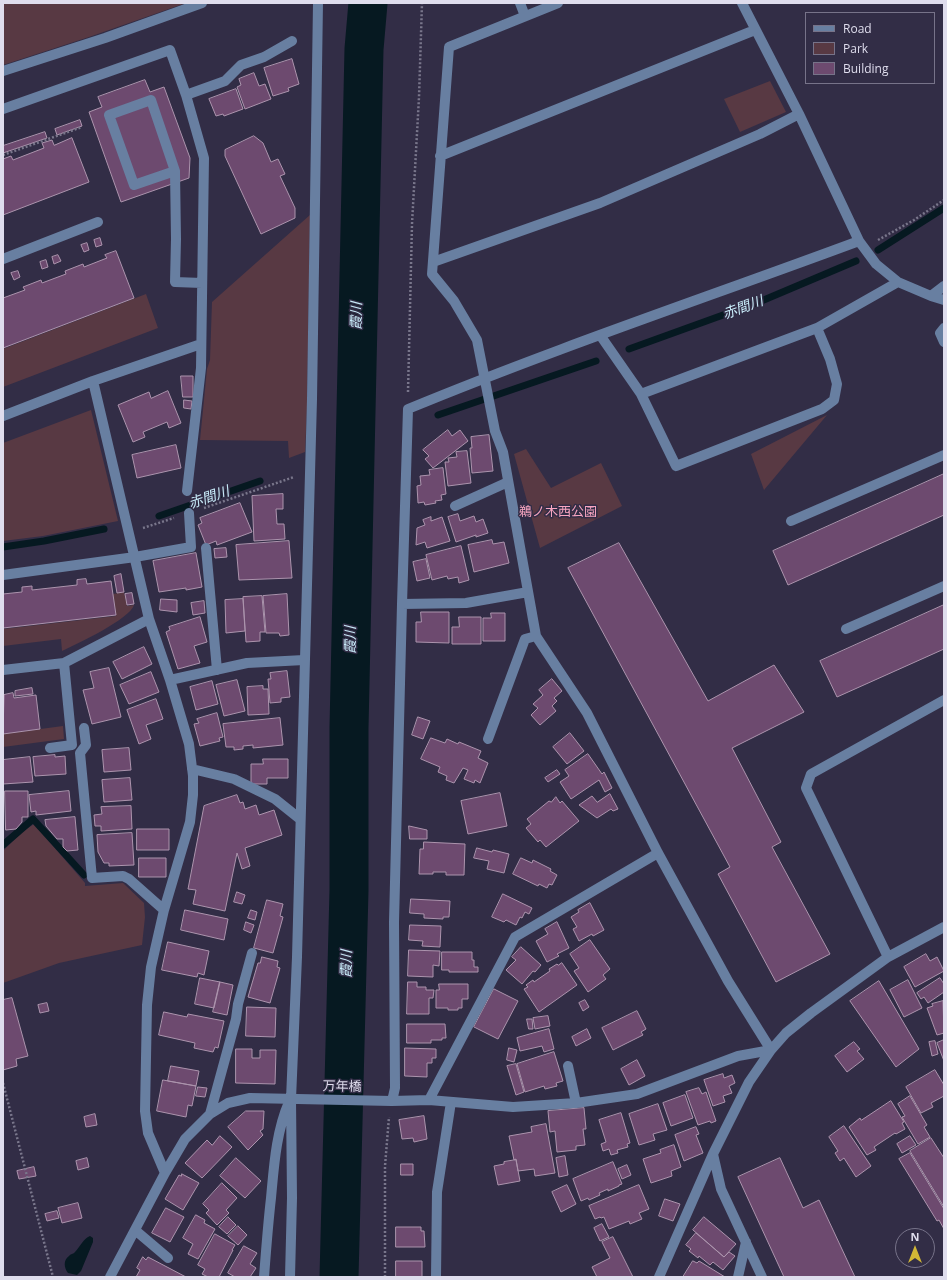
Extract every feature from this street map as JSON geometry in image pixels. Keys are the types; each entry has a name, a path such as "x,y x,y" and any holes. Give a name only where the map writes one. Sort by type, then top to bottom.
{"street":[{"path":"3,71 105,38 202,3"},
{"path":"290,1277 292,1198 291,1099 294,1043 312,399 318,3"},
{"path":"520,3 525,16"},
{"path":"558,3 449,47 432,274 454,301 477,340 495,431 503,452 536,636 586,714 658,853 728,981 772,1050"},
{"path":"742,3 799,114 861,245 876,264 898,282 944,300"},
{"path":"440,156 755,30"},
{"path":"186,95 225,81 241,65 264,57 292,41"},
{"path":"3,109 170,50 186,95 204,158 201,368 187,491"},
{"path":"174,171 134,185 109,115 151,100 174,171 176,239 175,282 202,283"},
{"path":"433,262 600,203 760,134 799,114"},
{"path":"3,259 98,222"},
{"path":"392,1101 395,1088 394,922 408,409 485,378 600,335 861,245"},
{"path":"641,394 817,328 898,282"},
{"path":"931,296 944,286"},
{"path":"600,335 641,394 676,466 822,409 834,400 837,384 830,358 817,328"},
{"path":"944,328 940,333 944,342"},
{"path":"3,416 93,381 201,344"},
{"path":"93,381 149,619 170,680 189,744 192,769 194,795 190,822 164,910 150,967 147,1005 145,1111 148,1133 165,1173"},
{"path":"791,521 944,455"},
{"path":"455,506 508,482"},
{"path":"3,575 135,557 190,547 189,513"},
{"path":"206,548 217,670"},
{"path":"846,629 944,586"},
{"path":"402,604 466,603 528,592"},
{"path":"3,670 64,663 149,619"},
{"path":"488,739 525,639 536,636"},
{"path":"170,680 247,663 304,660"},
{"path":"50,748 72,745 64,663"},
{"path":"888,957 806,788 811,774 944,700"},
{"path":"84,728 86,745 80,753 92,878 123,876 129,879 164,910"},
{"path":"192,769 234,779 275,799 300,819"},
{"path":"428,1100 515,937 658,853"},
{"path":"659,1277 713,1154 749,1082 772,1050 786,1034 811,1013 888,957 944,927"},
{"path":"110,1277 165,1173 186,1139 210,1114 252,953"},
{"name":"万年橋","path":"210,1114 228,1103 250,1098 392,1101 428,1100 513,1107 576,1103 637,1094 738,1056 772,1050"},
{"path":"568,1066 576,1103"},
{"path":"264,1277 277,1142 283,1118 291,1099"},
{"path":"436,1277 436,1192 451,1102"},
{"path":"713,1154 721,1189 762,1277"},
{"path":"135,1230 168,1258"},
{"path":"738,1277 746,1242"}],"path":[{"path":"408,409 412,224 419,97 422,3"},
{"path":"3,155 82,127"},
{"path":"861,245 914,220 944,200"},
{"path":"129,532 309,472"},
{"path":"3,1082 53,1277"},
{"path":"385,1277 385,1166 392,1101"}],"green space":[{"path":"3,3 186,3 3,65"},
{"path":"770,81 786,112 740,132 724,99"},
{"path":"310,215 305,452 289,458 288,441 200,440 207,369 210,360 212,302"},
{"path":"146,294 158,328 3,387 3,349"},
{"path":"91,410 118,521 43,536 3,541 3,443"},
{"path":"827,415 764,490 751,454"},
{"name":"鵜ノ木西公園","path":"526,449 551,488 601,463 622,506 540,548 514,454"},
{"path":"124,592 127,606 134,605 130,611 102,631 62,651 61,639 3,646 3,629 116,616 113,594"},
{"path":"63,726 64,739 3,747 3,734"},
{"path":"34,824 85,883 85,886 123,883 144,903 145,917 142,945 59,963 3,983 3,851 22,832"}],"water":[{"path":"90,1236 93,1238 93,1242 81,1271 77,1275 68,1273 65,1266 67,1258 75,1252 85,1239"}],"building":[{"path":"292,59 299,84 288,88 289,91 273,96 264,68"},
{"path":"254,73 259,86 265,84 271,99 245,109 237,87 241,85 239,79"},
{"path":"145,80 150,92 164,87 190,158 189,178 121,202 89,112 102,107 98,97"},
{"path":"236,89 243,109 224,116 223,114 216,116 209,99"},
{"path":"80,120 82,126 57,135 55,129"},
{"path":"45,132 47,138 3,153 3,146"},
{"path":"254,136 263,143 271,162 278,159 285,174 280,176 295,208 295,218 261,234 225,156 225,150"},
{"path":"72,138 89,182 3,215 3,159 11,156 13,160 44,148 42,143 52,140 54,145"},
{"path":"100,238 102,245 96,247 94,240"},
{"path":"87,243 89,250 84,252 81,245"},
{"path":"116,251 134,298 3,348 3,298 25,290 23,287 41,280 42,283 66,274 65,271 83,264 84,267 107,258 105,255"},
{"path":"58,255 61,261 54,264 52,257"},
{"path":"46,260 48,267 42,269 40,262"},
{"path":"18,271 20,277 14,280 11,273"},
{"path":"181,376 193,376 193,397 183,397"},
{"path":"168,391 181,423 169,428 167,422 143,432 145,437 133,442 118,405 149,392 151,398"},
{"path":"184,400 192,401 191,409 184,408"},
{"path":"448,430 452,436 460,430 468,441 433,468 425,459 429,456 423,450"},
{"path":"489,435 493,471 472,473 470,448 472,448 471,437"},
{"path":"176,445 181,468 137,478 132,455"},
{"path":"467,451 471,483 448,486 445,462 449,462 448,458 457,457 456,452"},
{"path":"443,468 446,494 441,495 442,500 425,505 424,502 418,503 417,486 421,485 420,476 430,475 429,470"},
{"path":"944,474 944,515 788,585 773,551"},
{"path":"283,494 283,509 276,509 277,524 284,524 285,539 254,541 252,496"},
{"path":"240,503 252,532 217,545 216,541 206,545 198,525 202,523 200,518"},
{"path":"458,514 460,521 474,516 476,522 483,519 488,533 476,537 476,535 456,542 448,517"},
{"path":"431,517 431,521 442,517 450,541 427,548 425,542 416,545 417,528 425,525 423,520"},
{"path":"492,540 493,544 504,542 509,563 474,572 468,545"},
{"path":"289,541 292,578 239,580 236,545"},
{"path":"619,543 708,701 774,665 804,712 732,748 781,842 772,847 830,954 776,982 718,874 730,867 568,568"},
{"path":"461,546 469,580 459,583 458,577 448,579 447,576 432,580 426,555"},
{"path":"226,548 227,557 215,558 214,549"},
{"path":"196,553 202,587 159,592 153,561"},
{"path":"426,559 430,578 417,581 413,562"},
{"path":"121,574 124,592 117,593 114,576"},
{"path":"86,579 87,584 111,581 116,615 3,628 3,594 22,592 22,587 32,586 32,590 77,585 77,580"},
{"path":"132,593 134,604 127,605 125,594"},
{"path":"287,594 289,635 280,636 279,633 266,633 263,596"},
{"path":"262,596 265,632 260,632 260,641 246,642 243,597"},
{"path":"161,599 177,600 177,612 160,610"},
{"path":"243,599 245,631 226,633 225,600"},
{"path":"204,601 205,613 193,615 191,603"},
{"path":"944,605 944,649 837,697 820,661"},
{"path":"421,612 449,612 449,643 416,642 416,622 421,622"},
{"path":"491,613 505,613 505,641 483,641 483,618 491,618"},
{"path":"200,617 207,642 194,646 200,663 178,669 166,632 170,630 169,627"},
{"path":"459,617 481,617 481,644 452,644 452,627 459,627"},
{"path":"144,647 152,664 122,679 113,662"},
{"path":"109,668 121,717 92,724 83,690 94,688 90,672"},
{"path":"287,671 290,697 281,698 281,702 270,703 268,679 271,679 270,673"},
{"path":"151,672 159,692 129,704 120,685"},
{"path":"552,679 562,691 554,698 557,701 552,706 556,711 540,725 531,715 538,708 533,704 543,695 539,690"},
{"path":"237,680 245,711 224,716 216,685"},
{"path":"212,681 218,704 196,710 190,687"},
{"path":"263,686 263,689 268,689 269,714 248,715 247,687"},
{"path":"32,688 33,694 15,696 15,691"},
{"path":"13,693 14,698 36,695 40,729 3,734 4,695"},
{"path":"156,699 163,719 146,725 151,739 139,744 127,710"},
{"path":"217,713 223,737 219,738 220,741 200,746 194,724 199,723 197,719"},
{"path":"418,717 430,721 423,739 412,735"},
{"path":"280,718 283,745 253,748 253,745 243,746 243,749 234,750 234,747 226,747 223,724"},
{"path":"570,733 584,751 567,764 553,747"},
{"path":"431,738 445,743 447,739 458,744 459,742 481,751 478,758 488,763 480,783 475,780 474,783 464,779 468,770 463,768 454,783 446,780 447,776 438,772 440,767 421,759"},
{"path":"129,748 131,770 104,772 102,750"},
{"path":"588,754 602,774 604,772 612,788 605,792 599,780 571,799 560,782 569,776 565,770"},
{"path":"55,755 55,757 65,756 66,774 35,776 33,757"},
{"path":"30,757 33,782 3,784 3,760"},
{"path":"263,759 288,759 288,778 267,778 267,784 251,784 251,764 263,764"},
{"path":"557,770 560,774 548,782 545,778"},
{"path":"130,778 132,800 104,802 102,780"},
{"path":"5,791 28,791 28,817 22,817 22,822 16,829 6,830"},
{"path":"69,791 71,811 36,815 36,811 31,812 29,795"},
{"path":"500,793 507,826 468,834 461,801"},
{"path":"610,794 618,809 613,811 611,809 597,818 579,805 592,796 597,802"},
{"path":"237,795 240,803 243,802 245,809 256,805 259,815 274,810 282,835 245,848 250,866 242,869 237,853 225,911 193,904 196,890 188,889 204,806"},
{"path":"556,797 560,803 562,801 579,821 546,847 540,840 538,842 526,828 531,824 527,819"},
{"path":"131,806 132,829 101,831 101,826 95,826 94,815 102,814 101,807"},
{"path":"75,817 78,850 67,851 63,847 63,839 57,839 46,826 45,820"},
{"path":"409,826 427,830 427,839 410,839"},
{"path":"137,829 169,829 169,850 137,850"},
{"path":"132,833 134,865 109,866 109,863 104,863 98,852 97,835"},
{"path":"424,842 465,844 464,875 446,875 446,872 419,874 420,849 423,849"},
{"path":"477,848 509,854 504,873 487,869 489,861 474,858"},
{"path":"139,858 166,858 166,877 139,877"},
{"path":"521,858 532,863 533,860 551,869 550,871 557,875 552,885 549,884 547,888 539,884 538,886 513,874"},
{"path":"237,892 245,895 242,904 234,902"},
{"path":"503,894 532,908 529,914 525,912 522,918 520,917 516,925 506,920 504,922 492,917"},
{"path":"411,899 450,901 449,917 443,917 443,919 424,918 424,914 410,913"},
{"path":"267,900 283,904 280,916 283,917 273,953 254,948"},
{"path":"590,903 604,930 579,941 573,929 577,927 571,917 579,912 578,910"},
{"path":"185,910 228,919 224,940 181,930"},
{"path":"251,910 257,912 255,920 248,918"},
{"path":"246,922 254,925 251,933 244,930"},
{"path":"557,922 569,948 557,954 559,956 547,962 536,941 548,934 545,929"},
{"path":"410,925 441,926 440,947 422,946 423,941 409,940"},
{"path":"590,940 610,969 603,975 606,979 588,992 574,971 579,968 570,954"},
{"path":"168,942 209,951 204,975 198,973 197,977 162,970"},
{"path":"521,947 541,965 535,972 533,971 522,984 506,970 516,960 512,957"},
{"path":"409,950 440,951 439,966 433,965 433,977 408,976"},
{"path":"442,952 472,952 474,967 478,967 478,972 449,972 449,970 442,970"},
{"path":"926,954 930,961 937,957 944,971 915,987 904,967"},
{"path":"262,957 278,961 277,967 280,968 270,1003 248,997 258,963 260,963"},
{"path":"562,963 577,985 539,1012 524,989 528,987 526,985 533,980 534,982 550,971 549,969"},
{"path":"200,978 220,982 214,1008 195,1004"},
{"path":"940,978 944,984 944,992 928,1003 924,997 921,999 917,993"},
{"path":"908,980 922,1008 904,1017 890,990"},
{"path":"879,981 919,1049 896,1067 850,1001"},
{"path":"220,982 233,985 227,1015 213,1012"},
{"path":"408,982 417,982 417,987 426,987 426,990 434,990 433,998 429,998 429,1014 407,1014"},
{"path":"439,984 468,984 468,999 462,999 462,1008 458,1008 458,1010 448,1010 448,1008 436,1008 436,990 439,990"},
{"path":"494,989 518,1001 498,1039 474,1027"},
{"path":"12,998 28,1056 16,1059 17,1066 3,1070 3,1000"},
{"path":"585,1000 589,1007 583,1011 579,1003"},
{"path":"943,1001 944,1033 937,1035 927,1008 933,1006 932,1004"},
{"path":"47,1003 49,1011 40,1013 38,1005"},
{"path":"247,1007 276,1008 275,1037 246,1036"},
{"path":"637,1011 646,1029 641,1032 643,1035 613,1050 602,1028"},
{"path":"164,1012 187,1017 188,1014 224,1021 218,1048 215,1047 213,1052 194,1048 195,1043 159,1035"},
{"path":"548,1016 550,1026 535,1029 533,1018"},
{"path":"527,1019 532,1019 533,1029 529,1029"},
{"path":"407,1024 445,1024 446,1038 442,1038 442,1040 431,1040 431,1043 407,1043"},
{"path":"549,1029 554,1049 544,1052 542,1046 520,1051 517,1038"},
{"path":"587,1029 591,1038 576,1046 572,1037"},
{"path":"944,1040 944,1061 937,1043"},
{"path":"935,1041 938,1054 932,1056 929,1042"},
{"path":"854,1042 860,1049 857,1051 864,1059 847,1072 835,1056"},
{"path":"405,1048 436,1049 436,1058 432,1058 432,1063 427,1063 427,1077 405,1076"},
{"path":"509,1048 517,1050 514,1062 507,1060"},
{"path":"236,1049 252,1049 252,1058 260,1058 260,1050 276,1050 275,1084 236,1083"},
{"path":"554,1052 563,1081 556,1083 557,1086 545,1089 544,1086 525,1092 517,1064"},
{"path":"637,1060 645,1076 629,1085 621,1069"},
{"path":"516,1064 524,1092 516,1095 507,1066"},
{"path":"171,1066 199,1071 196,1086 168,1081"},
{"path":"935,1070 944,1085 944,1096 931,1103 933,1107 921,1113 906,1087"},
{"path":"723,1074 724,1078 732,1075 735,1083 729,1086 732,1093 723,1096 725,1102 713,1106 704,1080"},
{"path":"163,1080 196,1086 192,1106 188,1105 186,1117 157,1111"},
{"path":"198,1087 207,1088 205,1097 196,1096"},
{"path":"699,1088 702,1094 706,1092 716,1121 711,1123 710,1121 698,1125 686,1092"},
{"path":"685,1095 693,1118 671,1126 663,1103"},
{"path":"910,1096 927,1125 924,1127 930,1137 918,1144 902,1117 905,1116 898,1104"},
{"path":"891,1101 904,1122 902,1123 905,1129 896,1134 895,1133 874,1147 876,1150 867,1155 849,1127 860,1118 861,1120"},
{"path":"658,1104 667,1130 653,1134 655,1140 639,1145 629,1114"},
{"path":"584,1108 586,1129 583,1129 585,1145 576,1146 576,1150 557,1152 555,1131 550,1132 548,1111"},
{"path":"246,1111 264,1111 263,1129 260,1131 263,1135 248,1150 228,1127"},
{"path":"621,1113 630,1143 627,1144 628,1147 617,1150 618,1153 611,1155 609,1149 603,1151 601,1144 606,1142 599,1120"},
{"path":"95,1114 97,1125 86,1127 84,1117"},
{"path":"424,1116 427,1139 414,1142 413,1138 402,1139 399,1120"},
{"path":"546,1124 555,1173 535,1176 534,1169 518,1171 509,1136 532,1132 531,1127"},
{"path":"844,1126 871,1166 856,1177 844,1158 840,1161 835,1153 838,1151 829,1137"},
{"path":"696,1127 699,1134 696,1135 703,1153 684,1161 675,1135"},
{"path":"220,1136 232,1147 202,1178 185,1163 207,1140 212,1145"},
{"path":"910,1136 916,1145 902,1153 897,1144"},
{"path":"931,1138 944,1158 944,1207 910,1151"},
{"path":"674,1145 681,1167 671,1171 672,1176 651,1183 643,1159 661,1153 660,1150"},
{"path":"910,1153 944,1209 944,1229 939,1220 937,1221 899,1159"},
{"path":"565,1156 568,1175 559,1177 556,1158"},
{"path":"87,1158 89,1167 78,1170 76,1161"},
{"path":"236,1158 261,1181 245,1198 220,1176"},
{"path":"780,1158 803,1208 819,1200 855,1277 784,1277 738,1177"},
{"path":"516,1160 520,1181 498,1185 494,1166 504,1164 504,1162"},
{"path":"613,1162 622,1184 608,1191 608,1189 599,1193 600,1195 589,1200 588,1198 581,1201 573,1179"},
{"path":"401,1164 413,1164 413,1175 401,1175"},
{"path":"627,1165 631,1175 622,1179 618,1169"},
{"path":"34,1167 36,1176 19,1179 17,1171"},
{"path":"182,1174 199,1183 183,1210 165,1199 179,1175 181,1176"},
{"path":"222,1183 237,1198 226,1210 229,1213 217,1225 206,1213 209,1210 203,1204"},
{"path":"567,1185 576,1204 561,1212 552,1192"},
{"path":"639,1185 649,1209 639,1213 642,1219 630,1224 629,1221 609,1229 604,1217 595,1219 589,1206"},
{"path":"665,1199 680,1204 673,1221 659,1216"},
{"path":"78,1203 82,1218 62,1223 58,1208"},
{"path":"166,1208 184,1217 170,1242 152,1233"},
{"path":"57,1211 59,1218 47,1221 45,1214"},
{"path":"196,1215 205,1220 204,1223 215,1229 198,1259 188,1254 193,1244 183,1238"},
{"path":"228,1217 236,1225 227,1234 219,1227"},
{"path":"704,1217 736,1244 724,1257 693,1230"},
{"path":"602,1224 609,1237 600,1241 594,1228"},
{"path":"238,1226 247,1235 238,1245 228,1236"},
{"path":"396,1227 421,1227 421,1231 424,1231 425,1247 396,1247"},
{"path":"696,1233 724,1257 729,1252 735,1256 723,1270 713,1262 710,1265 699,1256 698,1258 689,1251 691,1249 686,1245"},
{"path":"215,1234 235,1245 219,1277 208,1277 202,1274 205,1269 198,1265"},
{"path":"613,1237 633,1277 597,1277 592,1267 610,1258 602,1242"},
{"path":"244,1246 257,1253 250,1264 256,1268 250,1277 235,1277 228,1273"},
{"path":"143,1257 146,1260 148,1257 186,1277 136,1277 140,1270 137,1268"},
{"path":"396,1261 422,1261 422,1277 396,1277"},
{"path":"693,1261 697,1263 699,1261 725,1277 683,1277"}],"waterway":[{"name":"霞川","path":"339,1277 349,890 349,728 364,49 368,3"},
{"name":"赤間川","path":"878,250 944,208"},
{"name":"赤間川","path":"629,349 759,302 856,261"},
{"name":"赤間川","path":"438,415 596,361"},
{"name":"赤間川","path":"159,516 260,481"},
{"name":"赤間川","path":"3,547 44,541 104,529"},
{"path":"3,845 33,819 84,875"}]}
